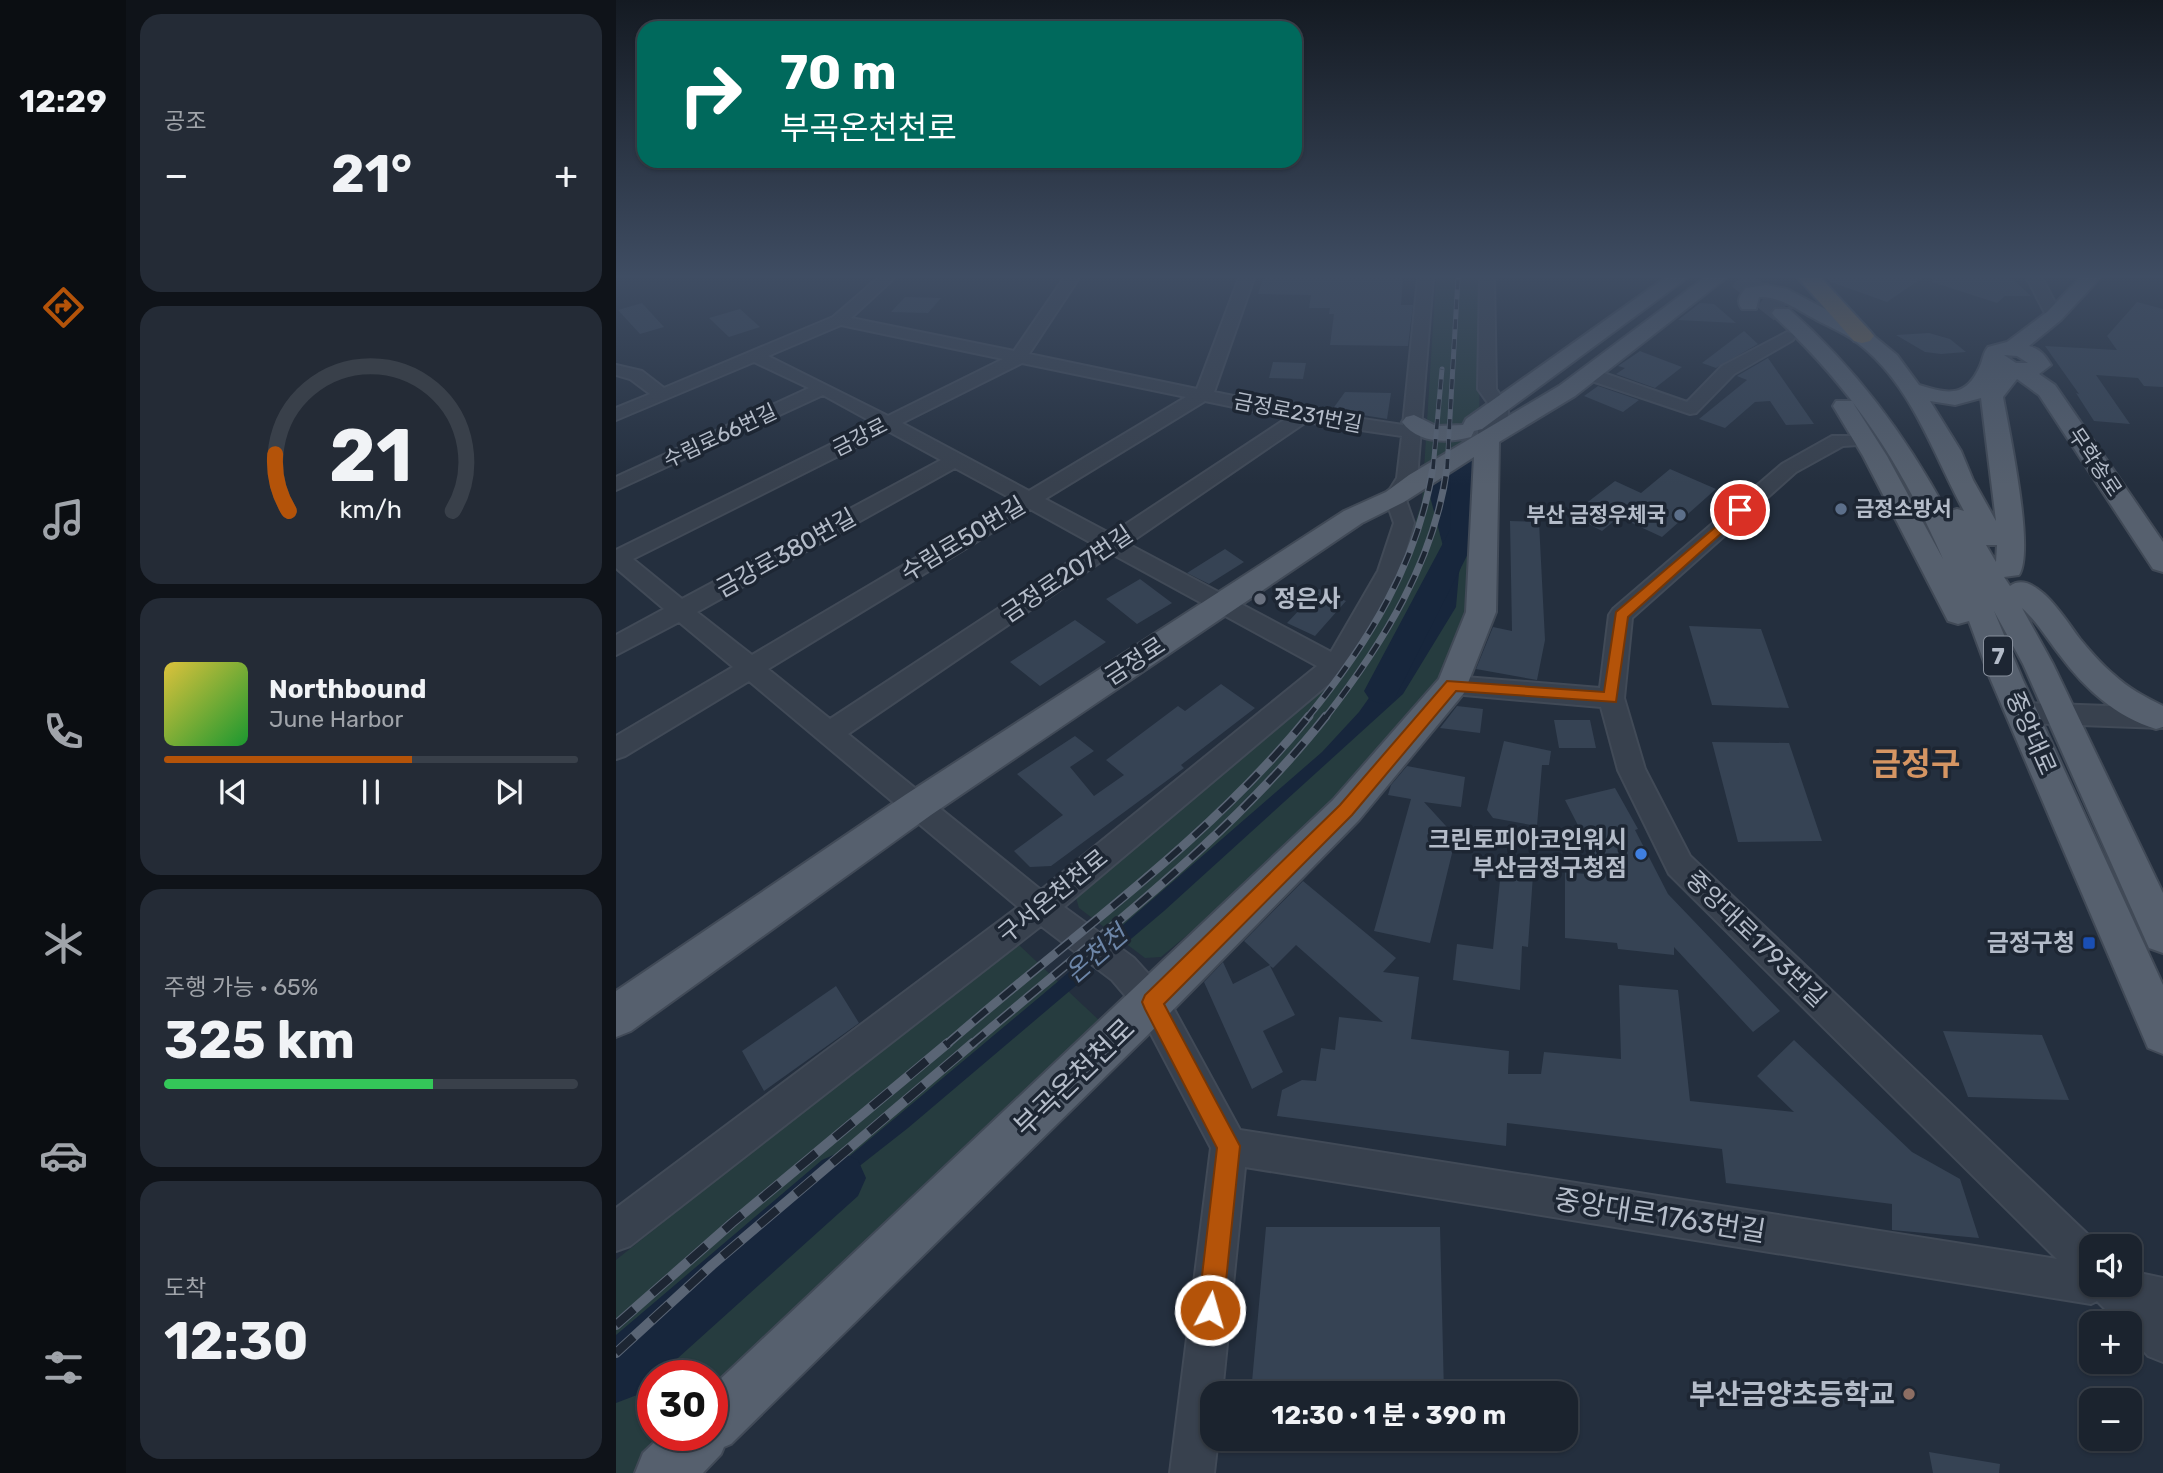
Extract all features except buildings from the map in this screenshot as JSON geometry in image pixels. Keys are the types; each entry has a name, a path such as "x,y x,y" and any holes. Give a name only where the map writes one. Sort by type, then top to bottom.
{"main road":[{"name":"금정로","path":"616,1016 918,805 1483,428 1589,347"},
{"name":"금정로","path":"1483,428 1567,391 1626,347"},
{"path":"1807,347 1865,440 1971,635 2006,678"},
{"name":"중앙대로","path":"1819,347 1852,381 1890,436 1928,503 1985,621 2006,678 2163,1032"},
{"name":"중앙대로","path":"1834,347 1866,379 1907,433 1994,582 2062,713 2163,935"},
{"path":"1852,347 1883,376 1940,457 1960,480"},
{"path":"1874,347 1889,360 1910,389 1949,451 1960,480 2015,580 2029,616 2038,664"},
{"path":"2033,347 2023,362 1999,384 1992,397 2015,580 2051,618 2069,646 2101,682 2125,701 2160,718"},
{"path":"1910,389 1943,397 1970,394 2023,362"},
{"name":"무학송로","path":"2023,362 2163,563"},
{"path":"1413,427 1433,434 1483,428"},
{"name":"부곡온천천로","path":"728,1410 1152,1002 1346,810 1452,685 1481,612 1483,428"},
{"path":"663,1473 686,1451"}],"street":[{"path":"616,415 778,347"},
{"path":"965,347 1018,358"},
{"name":"금강로","path":"617,558 1018,358 1026,347"},
{"path":"1204,394 1222,347"},
{"name":"구서온천천로","path":"616,1232 1046,911 1335,665 1376,598 1389,571 1404,523 1420,347"},
{"path":"1483,428 1487,347"},
{"path":"1589,374 1690,409 1755,347"},
{"path":"755,357 823,388 1335,665"},
{"name":"금정로231번길","path":"1018,358 1303,415 1413,427"},
{"path":"616,370 636,375 664,396"},
{"name":"수림로66번길","path":"616,484 823,388"},
{"name":"수림로50번길","path":"616,749 1204,394"},
{"name":"금정로207번길","path":"831,732 1303,415"},
{"name":"중앙대로1793번길","path":"1865,440 1839,440 1789,468 1621,615 1611,698 1632,771 1659,820 1679,865 2079,1260"},
{"name":"금강로380번길","path":"616,646 955,460"},
{"path":"617,558 1046,911 1122,970 1152,1002 1229,1146 1192,1473"},
{"path":"1452,685 1611,698"},
{"path":"2023,713 2160,718"},
{"name":"중앙대로1763번길","path":"1229,1146 2079,1278"},
{"name":"중앙대로1763번길","path":"2142,1292 2163,1298"},
{"name":"중앙대로1793번길","path":"2117,1297 2163,1341"}],"green space":[{"path":"1432,347 1480,347 1478,509 1471,616 1452,665 1371,766 1228,901 1161,957 1145,958 1079,908 1074,891 1316,689 1404,556 1422,502"},
{"path":"1019,945 1102,1023 728,1383 728,1360 637,1360 637,1451 659,1451 637,1473 616,1473 616,1260 814,1101"}],"water":[{"name":"온천천","path":"1464,464 1474,479 1473,524 1459,573 1456,607 1403,694 1164,911 908,1128 616,1357 616,1352 1055,984 1322,752 1359,712 1422,623 1444,550 1426,481"}],"waterway":[{"name":"온천천","path":"1382,691 1466,528 1464,464"},
{"name":"온천천","path":"616,1374 840,1178"}],"railway":[{"path":"1447,469 1454,347"},
{"path":"1433,469 1442,369"},
{"path":"1307,718 1350,661 1387,601 1416,536 1433,467"},
{"path":"1325,718 1366,661 1403,600 1431,536 1447,467"},
{"path":"946,1045 1181,848 1269,762 1309,716"},
{"path":"971,1045 1110,929 1202,847 1288,761 1326,716"},
{"path":"616,1325 732,1223 948,1043"},
{"path":"616,1353 712,1265 973,1043"}],"place":[{"name":"금정소방서","path":"1841,509"},
{"name":"부산 금정우체국","path":"1680,515"},
{"name":"정은사","path":"1260,599"},
{"name":"크린토피아코인워시 부산금정구청점","path":"1641,854"},
{"name":"금정구청","path":"2089,943"},
{"name":"부산금양초등학교","path":"1909,1394"}],"district":[{"name":"금정구","path":"1916,764"}],"route":[{"path":"1210,1310 1229,1146 1152,1002 1346,810 1452,685 1611,698 1621,615 1740,510"}]}
